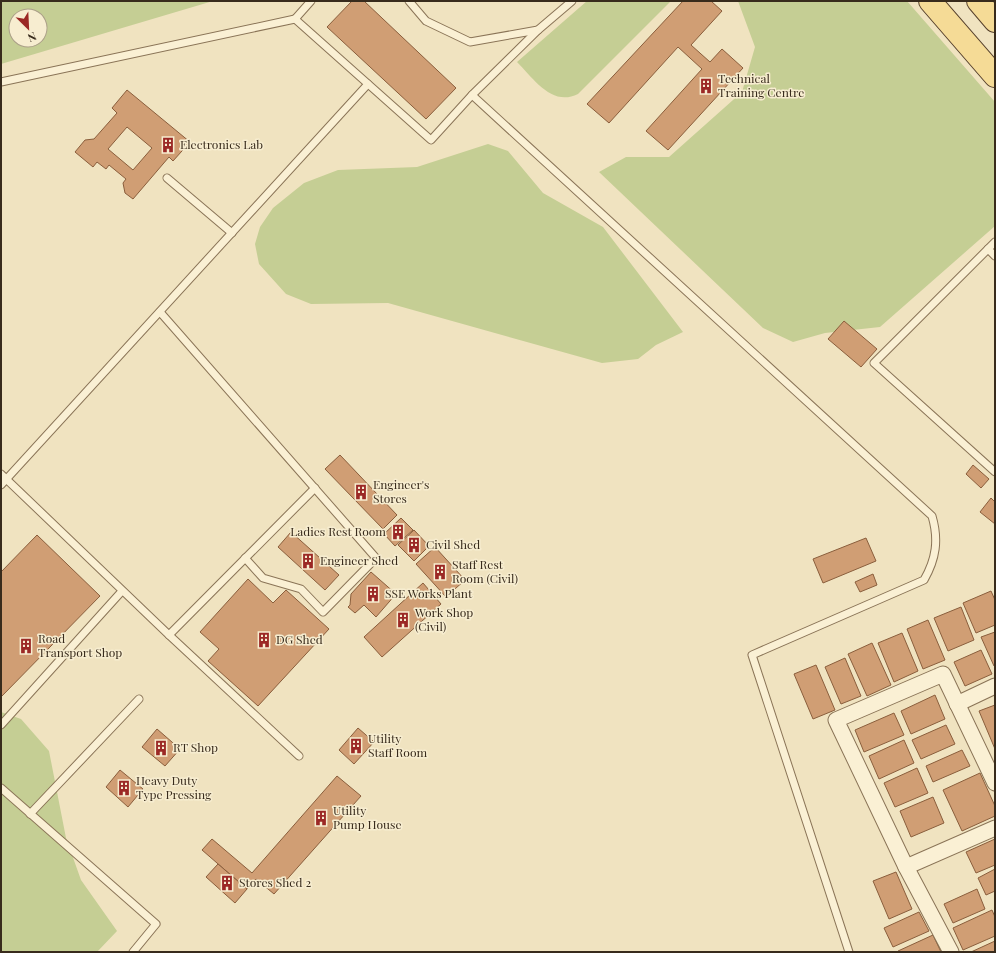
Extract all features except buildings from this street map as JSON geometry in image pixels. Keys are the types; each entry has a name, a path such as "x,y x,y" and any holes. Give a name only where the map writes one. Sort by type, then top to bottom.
{"main road":[{"path":"930,1 995,76"},
{"path":"978,1 995,21"}],"street":[{"path":"951,952 906,867 836,720 943,674 995,783"},
{"path":"957,704 995,686"},
{"path":"906,867 995,828"}],"lane":[{"path":"1,82 295,19 311,1"},
{"path":"409,1 426,21 470,42 538,30"},
{"path":"295,19 431,140 472,95 538,30 572,1"},
{"path":"299,756 3,480 160,312 368,84"},
{"path":"472,95 932,516 937,542 935,556 924,580 752,655 848,952"},
{"path":"166,178 232,233"},
{"path":"995,242 874,363 995,472"},
{"path":"988,249 995,256"},
{"path":"160,312 376,558 323,612 301,589 262,578 245,558"},
{"path":"169,635 315,488"},
{"path":"1,725 122,591"},
{"path":"30,814 139,699"},
{"path":"1,788 156,924 133,952"}],"green space":[{"path":"1,1 213,1 1,64"},
{"path":"587,1 671,1 578,94 569,97 560,97 544,89 517,62"},
{"path":"738,1 907,1 995,102 995,226 880,327 825,333 793,342 763,328 599,172 626,157 669,157 742,92 755,47"},
{"path":"488,144 508,151 543,193 603,227 683,332 656,345 638,359 602,363 388,303 311,304 286,294 259,264 255,244 260,227 273,208 304,183 338,170 417,167"},
{"path":"1,712 21,719 49,751 66,838 81,880 117,931 97,952 1,952"}],"place":[{"name":"Technical Training Centre","path":"706,86"},
{"name":"Electronics Lab","path":"168,145"},
{"name":"Engineer's Stores","path":"361,492"},
{"name":"Ladies Rest Room","path":"398,532"},
{"name":"Civil Shed","path":"414,545"},
{"name":"Engineer Shed","path":"308,561"},
{"name":"Staff Rest Room (Civil)","path":"440,572"},
{"name":"SSE Works Plant","path":"373,594"},
{"name":"Work Shop (Civil)","path":"403,620"},
{"name":"DG Shed","path":"264,640"},
{"name":"Road Transport Shop","path":"26,646"},
{"name":"Utility Staff Room","path":"356,746"},
{"name":"RT Shop","path":"161,748"},
{"name":"Heavy Duty Type Pressing","path":"124,788"},
{"name":"Utility Pump House","path":"321,818"},
{"name":"Stores Shed 2","path":"227,883"}]}
